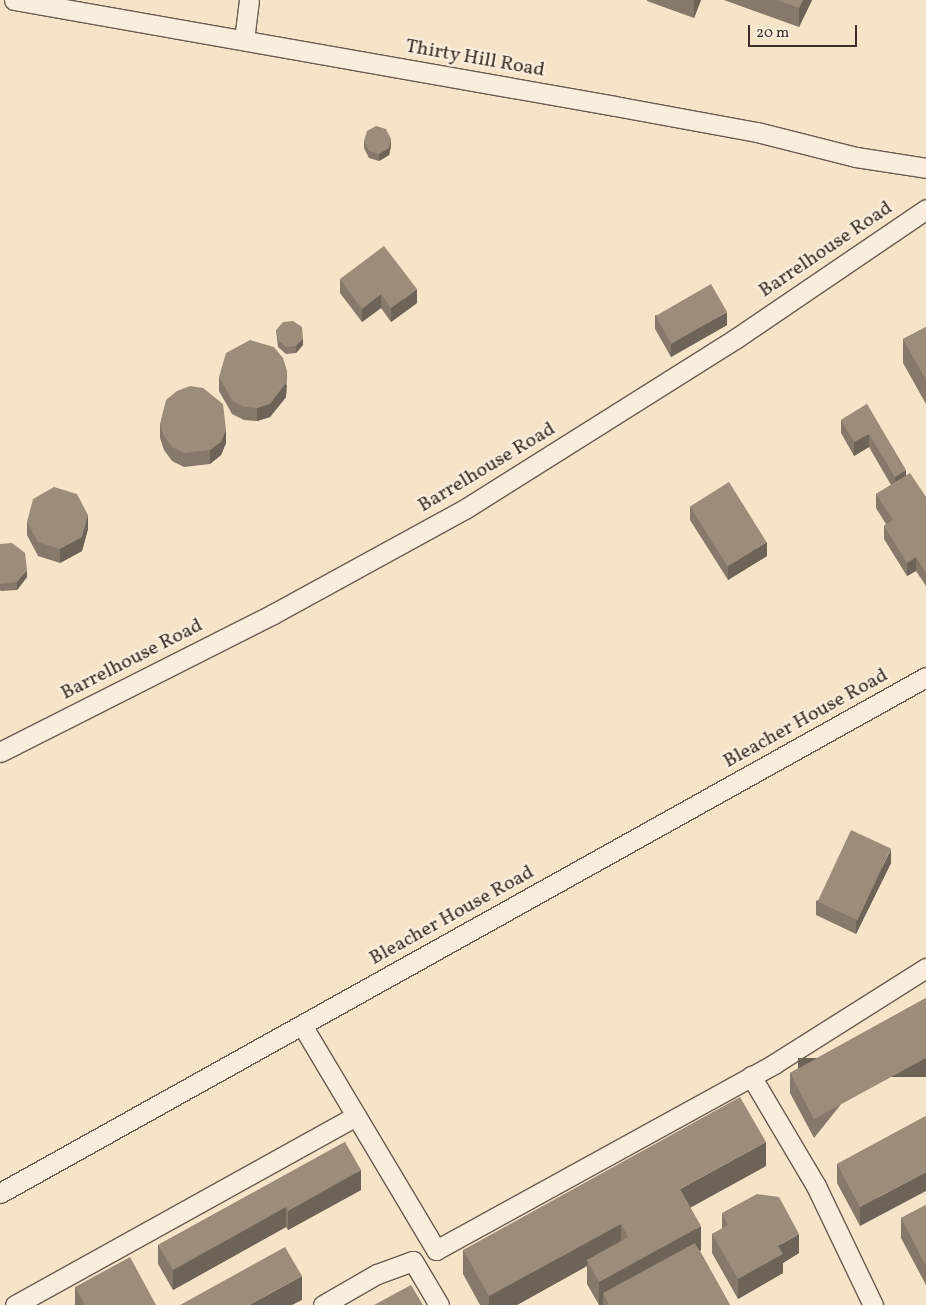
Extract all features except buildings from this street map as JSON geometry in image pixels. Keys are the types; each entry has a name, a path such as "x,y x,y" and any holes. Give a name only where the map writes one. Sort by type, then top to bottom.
{"lane":[{"name":"Thirty Hill Road","path":"14,0 757,132 856,157 926,168"},
{"path":"244,40 249,0"},
{"name":"Barrelhouse Road","path":"0,752 273,614 465,510 735,340 926,209"},
{"name":"Bleacher House Road","path":"0,1193 926,677"},
{"path":"302,1025 436,1250 751,1076 926,968"},
{"path":"751,1076 816,1186 873,1305"},
{"path":"15,1305 356,1116"},
{"path":"322,1305 377,1274 414,1261 438,1305"}]}
